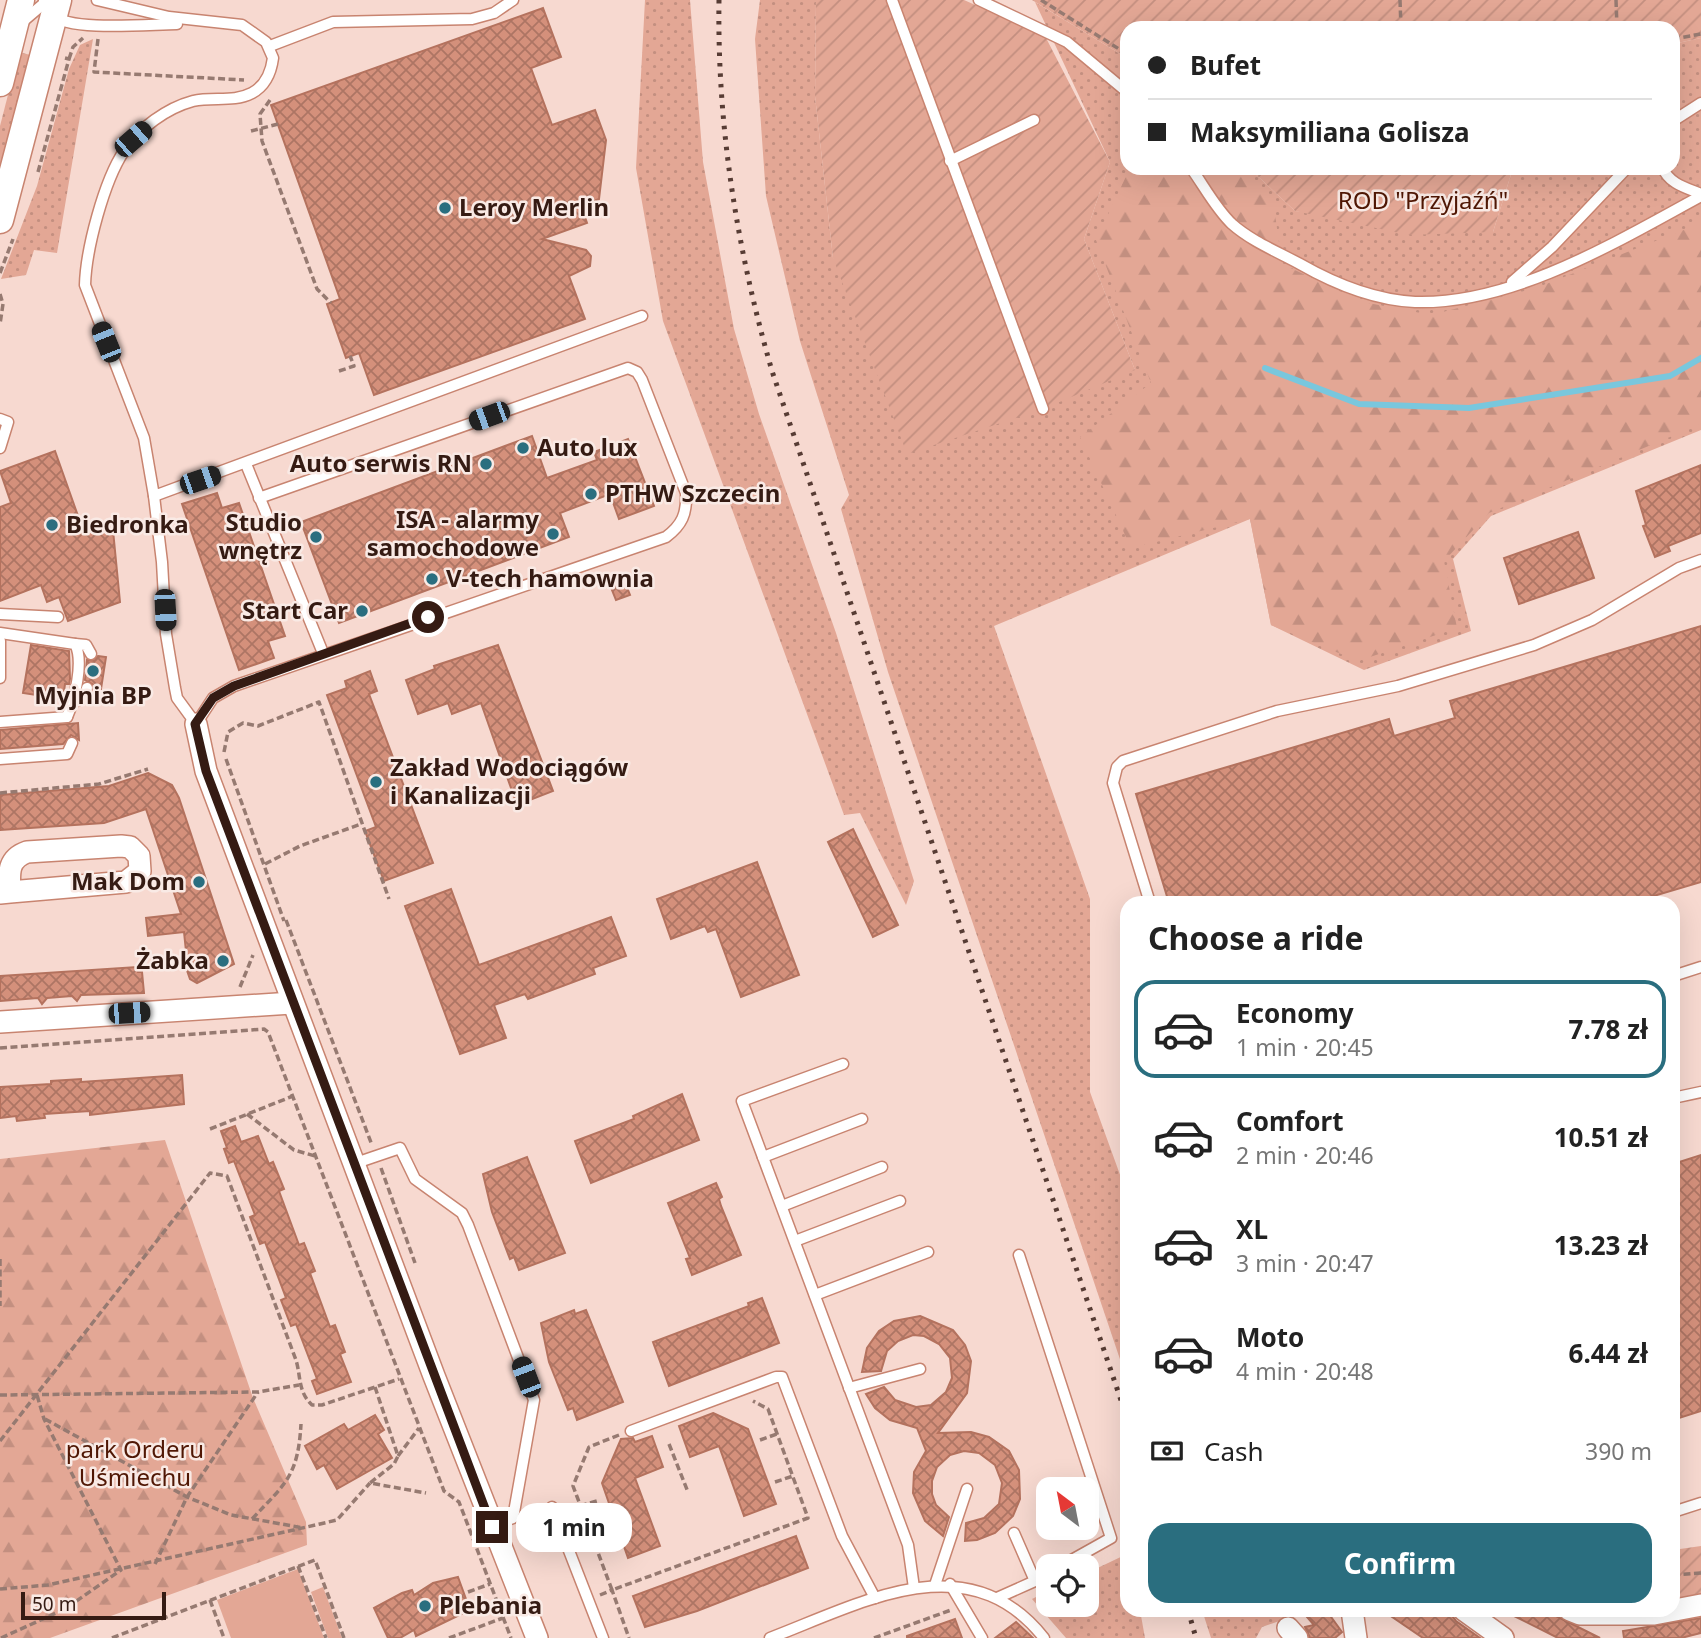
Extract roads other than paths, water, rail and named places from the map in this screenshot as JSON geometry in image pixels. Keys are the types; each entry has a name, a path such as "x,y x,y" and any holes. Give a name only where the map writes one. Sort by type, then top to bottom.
{"street":[{"path":"0,83 10,44 45,3"},
{"path":"0,220 45,3"},
{"path":"195,724 206,771 292,1003 537,1638"},
{"path":"121,846 130,847 139,856 140,871 126,882 5,893 10,866 14,859 27,852 121,846"},
{"path":"0,1022 292,1003"},
{"path":"1680,1609 1701,1605"},
{"path":"1353,1617 1356,1638"},
{"path":"1474,1617 1503,1638"}],"lane":[{"path":"97,0 154,14 242,25 260,35 270,46 273,58 263,85 250,94 240,98 194,100 177,107 133,139 123,152 114,173 86,258 85,285 144,438 154,496 162,562 166,634 175,688 177,698 195,724 205,706 222,692 323,653 666,537 679,527 687,510 686,493 642,380 637,372 628,368 616,370 259,498"},
{"path":"270,46 332,22 472,19 494,13 513,0"},
{"path":"892,0 1043,409"},
{"path":"979,0 1067,42 1120,86"},
{"path":"45,3 94,24 210,22"},
{"path":"1680,116 1701,103"},
{"path":"950,161 1034,121"},
{"path":"1196,175 1232,224 1321,276 1355,289 1416,302 1507,286 1555,271 1610,245 1701,195"},
{"path":"1507,286 1552,247 1620,175"},
{"path":"1666,175 1679,185 1701,195"},
{"path":"154,496 642,316"},
{"path":"0,419 8,422 0,448"},
{"path":"246,464 323,653"},
{"path":"1148,896 1115,792 1113,776 1117,767 1135,755 1306,703 1398,686 1534,645 1592,620 1679,568 1701,560"},
{"path":"0,614 58,617"},
{"path":"0,633 86,645 91,654"},
{"path":"0,641 0,678"},
{"path":"3,724 62,720 72,703 79,650 75,644"},
{"path":"72,703 85,696 87,688"},
{"path":"4,755 44,750 61,751 72,743"},
{"path":"1680,974 1701,967"},
{"path":"843,1064 743,1101 908,1545 914,1588"},
{"path":"1680,1096 1701,1092"},
{"path":"763,1157 862,1119"},
{"path":"353,1164 400,1148 415,1179 462,1213 534,1400 513,1518 492,1527"},
{"path":"782,1206 882,1167"},
{"path":"795,1241 900,1201"},
{"path":"815,1295 928,1252"},
{"path":"1018,1255 1111,1538 1082,1554"},
{"path":"849,1388 920,1369"},
{"path":"631,1431 776,1377 785,1381 842,1536 875,1598"},
{"path":"935,1585 967,1489"},
{"path":"1680,1510 1701,1503"},
{"path":"552,1507 603,1638"},
{"path":"997,1598 1035,1581 1014,1533"},
{"path":"770,1638 875,1598 914,1588 950,1584 997,1598 1029,1618 1044,1638"},
{"path":"950,1584 982,1638"}],"waterway":[{"path":"1265,368 1359,404 1469,408 1670,376 1701,358"}],"railway":[{"path":"719,0 722,94 732,187 739,234 772,371 1120,1397"},
{"path":"1190,1617 1196,1638"}],"place":[{"name":"Leroy Merlin","path":"445,208"},
{"name":"Auto lux","path":"523,448"},
{"name":"Auto serwis RN","path":"486,464"},
{"name":"PTHW Szczecin","path":"591,494"},
{"name":"Biedronka","path":"52,525"},
{"name":"ISA - alarmy samochodowe","path":"553,534"},
{"name":"Studio wnętrz","path":"316,537"},
{"name":"V-tech hamownia","path":"432,579"},
{"name":"Start Car","path":"362,611"},
{"name":"Myjnia BP","path":"93,671"},
{"name":"Zakład Wodociągów i Kanalizacji","path":"376,782"},
{"name":"Mak Dom","path":"199,882"},
{"name":"Żabka","path":"223,961"},
{"name":"Plebania","path":"425,1606"}],"park label":[{"name":"ROD \"Przyjaźń\"","path":"1423,201"},
{"name":"park Orderu Uśmiechu","path":"135,1464"}]}
